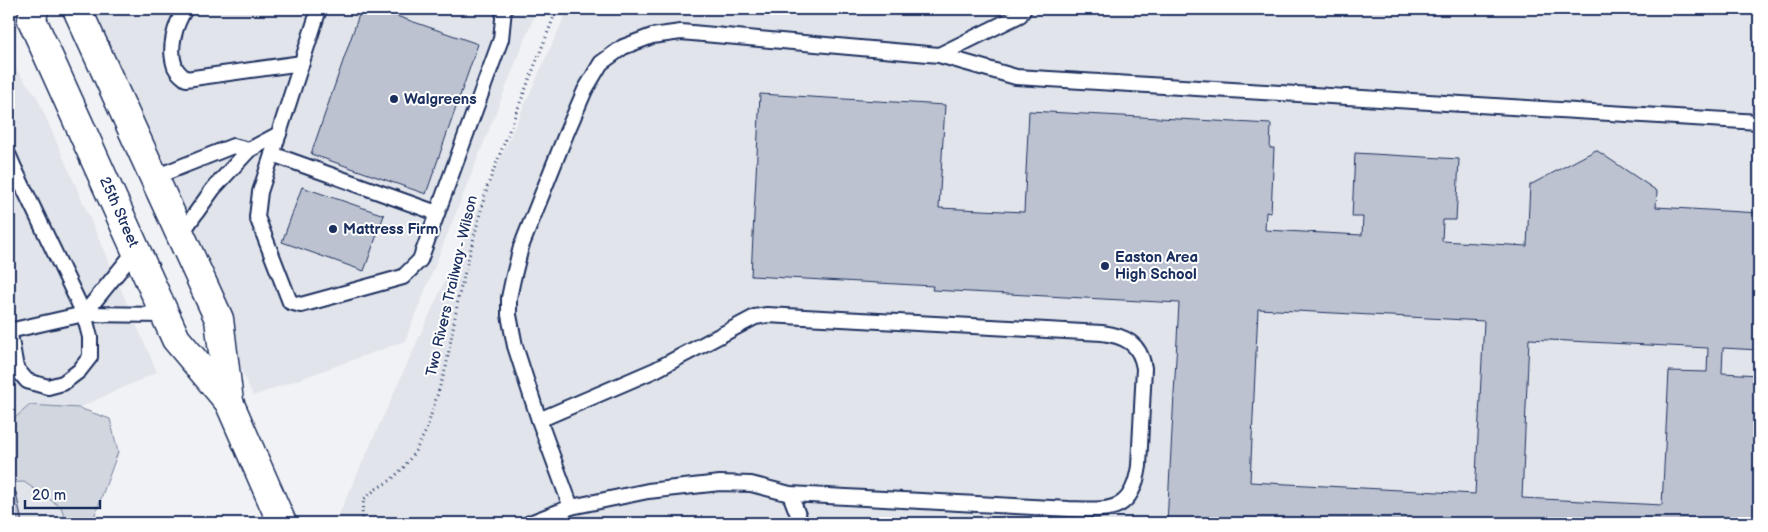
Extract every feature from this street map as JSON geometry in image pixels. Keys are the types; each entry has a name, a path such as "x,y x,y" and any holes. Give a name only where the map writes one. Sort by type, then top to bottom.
{"main road":[{"name":"25th Street","path":"34,9 32,20 176,339 229,402 283,516"},
{"name":"25th Street","path":"77,9 156,177 219,319 229,402"}],"lane":[{"path":"185,9 179,18 174,34 173,52 176,68 186,79 302,62"},
{"path":"319,9 260,192 257,217 290,302 301,305 403,277 420,260 501,39 504,9"},
{"path":"939,56 1020,15 1024,9"},
{"path":"571,507 539,420 515,346 509,314 509,298 521,247 585,90 601,63 623,47 652,36 681,32 939,56 1016,77 1759,122"},
{"path":"181,234 213,189 249,150 279,134"},
{"path":"156,177 233,146 249,150"},
{"path":"272,154 437,213"},
{"path":"9,156 12,170 84,314 90,337 90,357 79,371 63,383 48,387 27,381 16,368 9,330 84,314 165,315"},
{"path":"9,190 12,170"},
{"path":"84,314 136,250"},
{"path":"530,523 571,507 648,491 720,483 751,484 790,494 1069,509 1111,509 1123,504 1132,493 1137,480 1140,466 1144,368 1143,358 1137,347 1128,340 1116,335 767,314 755,317 655,370 539,420"},
{"path":"790,494 801,523"}],"path":[{"name":"Two Rivers Trailway - Wilson","path":"363,523 362,510 364,499 391,480 404,467 426,431 446,367 459,295 485,195 557,9"}],"shaded area":[{"path":"90,9 537,9 405,341 253,396 88,11"},
{"name":"Easton Area High School","path":"568,9 1759,9 1759,523 335,523"},
{"path":"9,60 37,97 157,372 79,408 30,405 9,423"},
{"path":"30,405 79,408 110,419 118,452 92,523 67,523 61,507 24,482 9,483 9,423"},
{"path":"24,482 61,507 67,523 9,523 9,487"}],"building":[{"name":"Walgreens","path":"361,9 376,9 478,44 426,194 311,154"},
{"path":"760,94 945,105 939,208 1024,212 1029,111 1271,124 1270,148 1274,148 1271,213 1266,212 1265,230 1362,235 1363,217 1352,217 1355,153 1459,159 1456,220 1443,220 1442,241 1527,246 1530,185 1596,150 1657,191 1656,207 1759,213 1759,350 1723,348 1722,373 1759,375 1759,523 1167,523 1179,303 932,290 933,286 751,276","holes":["1258,309 1484,321 1475,494 1250,482","1529,339 1708,348 1707,372 1669,371 1662,505 1522,498"]},
{"name":"Mattress Firm","path":"302,187 384,215 364,271 282,242"},
{"path":"16,492 22,523 9,523 9,493"}],"place":[{"name":"Walgreens","path":"394,99"},
{"name":"Mattress Firm","path":"333,229"},
{"name":"Easton Area High School","path":"1105,266"}]}
